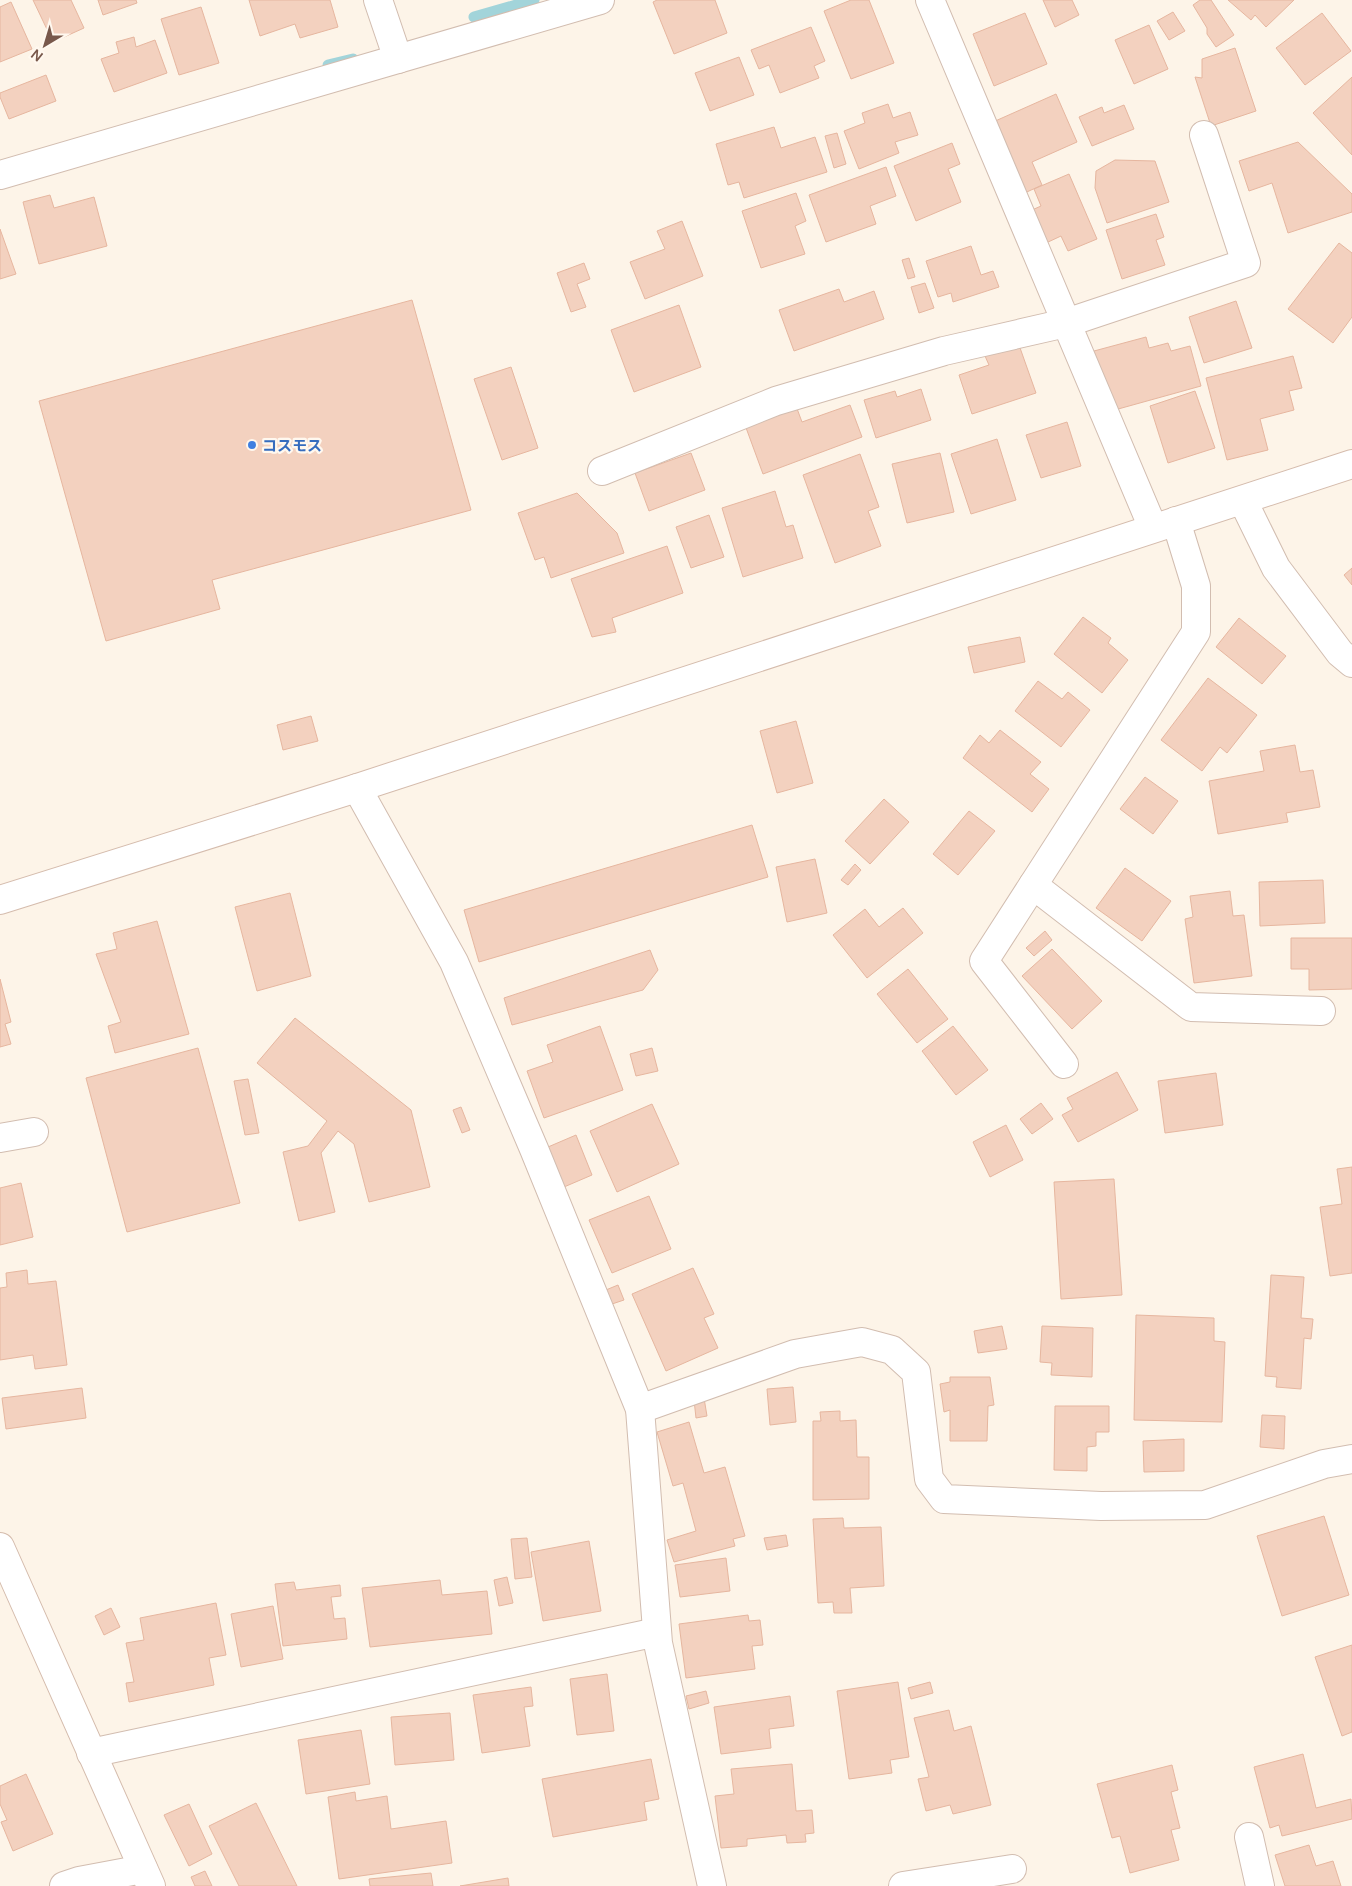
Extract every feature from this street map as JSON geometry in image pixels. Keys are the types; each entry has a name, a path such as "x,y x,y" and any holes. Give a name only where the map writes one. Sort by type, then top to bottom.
{"street":[{"path":"378,0 398,59"},
{"path":"0,175 600,0"},
{"path":"930,0 1066,323 1196,586 1196,632 984,961 1064,1064"},
{"path":"602,471 776,401 944,352 1066,323 1246,263 1204,135"},
{"path":"0,900 357,788 1352,464"},
{"path":"1243,500 1276,568 1340,653 1352,663"},
{"path":"357,788 454,962 534,1149 640,1409 658,1643 712,1886"},
{"path":"1033,885 1192,1007 1321,1011"},
{"path":"0,1138 34,1132"},
{"path":"640,1409 795,1354 862,1342 892,1350 916,1372 929,1479 944,1499 1101,1506 1205,1506 1324,1464 1352,1458"},
{"path":"0,1547 147,1878 79,1881 64,1886"},
{"path":"92,1753 657,1632"},
{"path":"1249,1837 1260,1886"},
{"path":"903,1886 1012,1870"}],"building":[{"path":"33,0 71,0 84,28 53,42"},
{"path":"98,0 136,0 137,3 103,15"},
{"path":"249,0 330,0 338,27 300,38 295,24 260,36"},
{"path":"657,0 715,0 727,33 674,54 653,2"},
{"path":"851,0 869,0 894,63 851,79 824,11"},
{"path":"1043,0 1072,0 1079,15 1055,27"},
{"path":"1200,0 1211,0 1234,35 1216,47 1207,34 1207,28 1193,5"},
{"path":"1228,0 1294,0 1266,27 1255,15 1251,20"},
{"path":"11,2 32,49 0,62 0,7"},
{"path":"201,7 219,63 179,75 161,19"},
{"path":"1173,12 1185,31 1169,40 1157,21"},
{"path":"1025,13 1047,64 994,86 973,34"},
{"path":"1322,13 1351,51 1305,85 1276,48"},
{"path":"1149,25 1168,69 1134,84 1115,40"},
{"path":"811,27 825,61 814,66 819,78 780,93 769,65 759,69 751,50"},
{"path":"134,37 136,47 155,40 167,73 114,92 101,59 119,53 116,42"},
{"path":"1235,48 1256,111 1211,126 1195,77 1202,78 1202,59"},
{"path":"739,57 754,95 710,111 695,73"},
{"path":"46,75 56,101 9,119 0,93"},
{"path":"1352,77 1352,155 1313,113"},
{"path":"1056,94 1077,142 1032,162 1042,185 1016,197 993,122"},
{"path":"888,104 893,118 910,112 918,135 895,142 899,153 859,169 844,131 865,123 862,113"},
{"path":"1124,105 1134,129 1092,146 1079,117 1102,107 1104,113"},
{"path":"774,127 781,148 815,137 827,172 744,198 739,182 728,185 716,144"},
{"path":"837,133 846,164 834,168 825,136"},
{"path":"1298,142 1352,194 1352,212 1288,233 1272,183 1249,191 1239,161"},
{"path":"952,143 960,164 948,169 961,202 916,221 894,166"},
{"path":"1115,160 1155,161 1169,202 1107,223 1095,188 1096,171"},
{"path":"886,167 896,196 870,206 876,224 826,242 809,195"},
{"path":"1069,174 1097,239 1068,251 1061,236 1046,243 1032,210 1041,206 1034,189"},
{"path":"796,193 806,221 795,226 805,254 761,268 742,211"},
{"path":"50,195 54,208 94,197 107,246 39,264 23,202"},
{"path":"1156,214 1164,237 1156,240 1165,265 1122,279 1106,230"},
{"path":"682,221 703,276 645,299 630,262 665,249 657,231"},
{"path":"0,229 16,274 0,279"},
{"path":"1339,243 1352,253 1352,317 1333,343 1288,309"},
{"path":"971,246 981,275 993,271 999,287 953,302 951,293 938,297 926,261"},
{"path":"909,258 915,277 908,279 902,260"},
{"path":"584,263 590,279 577,284 586,307 571,312 557,273"},
{"path":"925,283 934,308 919,313 911,287"},
{"path":"839,289 844,302 874,291 884,319 794,351 779,310"},
{"name":"コスモス","path":"412,300 471,510 212,580 220,609 106,641 39,401"},
{"path":"1236,301 1252,348 1204,363 1189,317"},
{"path":"679,305 701,367 634,392 611,330"},
{"path":"1146,337 1149,348 1168,343 1171,351 1190,346 1201,386 1111,411 1094,351"},
{"path":"1019,345 1036,393 972,414 959,375 989,365 985,356"},
{"path":"1293,356 1302,388 1289,391 1294,410 1260,419 1268,450 1227,460 1206,378"},
{"path":"511,367 538,448 502,460 474,379"},
{"path":"921,389 931,420 876,438 864,400 895,391 897,397"},
{"path":"1195,391 1215,448 1168,463 1150,406"},
{"path":"850,405 862,437 763,474 745,425 796,406 802,422"},
{"path":"1067,422 1081,466 1041,478 1026,435"},
{"path":"997,439 1016,500 971,514 951,454"},
{"path":"691,453 705,490 649,511 635,473"},
{"path":"940,453 954,512 907,523 892,464"},
{"path":"860,454 879,507 868,511 881,546 835,563 803,475"},
{"path":"775,491 786,527 793,525 803,558 743,577 722,508"},
{"path":"577,493 617,533 624,553 551,578 544,557 535,560 518,513"},
{"path":"709,515 724,557 691,568 676,527"},
{"path":"667,546 683,593 612,618 616,632 592,637 571,579"},
{"path":"1352,568 1352,585 1344,575"},
{"path":"1083,617 1111,638 1108,643 1128,660 1102,693 1054,654"},
{"path":"1239,618 1286,656 1262,684 1216,647"},
{"path":"1020,637 1025,662 974,673 968,647"},
{"path":"1208,678 1257,715 1227,753 1220,747 1202,771 1161,740"},
{"path":"1038,681 1062,699 1068,692 1090,710 1061,747 1015,711"},
{"path":"311,716 318,741 283,750 277,725"},
{"path":"796,721 813,783 777,793 760,731"},
{"path":"1000,730 1041,762 1030,774 1049,789 1032,812 963,758 980,735 989,743"},
{"path":"1295,745 1300,772 1313,770 1320,807 1286,813 1288,822 1218,834 1209,781 1264,771 1260,751"},
{"path":"1145,777 1178,801 1153,834 1120,809"},
{"path":"884,799 909,822 870,864 845,841"},
{"path":"969,811 995,831 958,875 933,854"},
{"path":"752,825 768,877 479,962 464,910"},
{"path":"815,859 827,913 787,922 776,867"},
{"path":"855,864 861,870 848,885 841,880"},
{"path":"1125,868 1171,901 1142,941 1096,908"},
{"path":"1323,880 1325,923 1260,926 1259,882"},
{"path":"1230,891 1233,916 1244,915 1252,976 1194,983 1185,919 1193,917 1190,896"},
{"path":"290,893 311,976 257,991 235,907"},
{"path":"903,908 923,933 867,978 833,935 865,909 879,927"},
{"path":"157,921 189,1034 115,1053 108,1026 121,1022 96,954 117,949 113,933"},
{"path":"1045,931 1052,940 1034,956 1026,948"},
{"path":"1291,938 1352,938 1352,989 1309,990 1309,969 1291,969"},
{"path":"1052,949 1102,1001 1072,1029 1022,976"},
{"path":"650,950 658,970 643,990 512,1025 504,998"},
{"path":"908,969 948,1019 917,1043 877,994"},
{"path":"0,979 11,1022 5,1024 11,1044 0,1047"},
{"path":"295,1018 411,1110 430,1187 369,1202 354,1144 338,1131 321,1153 335,1212 299,1221 283,1152 308,1146 327,1121 257,1063"},
{"path":"600,1026 623,1090 544,1118 527,1071 553,1062 547,1045"},
{"path":"953,1026 988,1070 956,1095 922,1051"},
{"path":"198,1048 240,1203 127,1232 86,1078"},
{"path":"652,1048 658,1071 636,1076 630,1054"},
{"path":"1117,1072 1138,1110 1078,1142 1062,1115 1073,1109 1067,1098"},
{"path":"1216,1073 1223,1125 1165,1133 1158,1081"},
{"path":"248,1079 259,1133 245,1135 234,1081"},
{"path":"1041,1103 1053,1119 1032,1134 1020,1119"},
{"path":"652,1104 679,1164 617,1192 590,1131"},
{"path":"461,1107 470,1130 462,1133 453,1110"},
{"path":"1006,1125 1023,1160 990,1177 973,1142"},
{"path":"576,1135 592,1175 564,1187 548,1147"},
{"path":"1352,1167 1352,1273 1330,1276 1320,1207 1342,1204 1337,1169"},
{"path":"1114,1179 1122,1295 1061,1299 1054,1182"},
{"path":"21,1183 33,1237 0,1245 0,1188"},
{"path":"649,1196 671,1249 612,1273 589,1220"},
{"path":"693,1268 714,1314 704,1318 718,1348 666,1371 632,1294"},
{"path":"27,1270 28,1284 56,1281 67,1365 35,1369 33,1355 0,1360 0,1288 7,1287 6,1273"},
{"path":"1271,1275 1304,1277 1301,1318 1313,1319 1311,1339 1304,1338 1301,1389 1276,1387 1277,1377 1265,1376"},
{"path":"618,1285 624,1300 606,1306 601,1292"},
{"path":"1136,1315 1214,1318 1214,1341 1225,1342 1222,1422 1134,1420"},
{"path":"1002,1326 1007,1349 978,1353 974,1331"},
{"path":"1042,1326 1093,1328 1092,1377 1051,1375 1052,1363 1040,1362"},
{"path":"950,1377 990,1377 994,1405 988,1406 987,1441 950,1441 950,1410 944,1412 940,1384 950,1382"},
{"path":"793,1387 796,1422 770,1425 767,1389"},
{"path":"82,1388 86,1418 6,1429 2,1398"},
{"path":"704,1398 707,1416 696,1418 694,1400"},
{"path":"1055,1406 1109,1406 1109,1432 1096,1432 1096,1446 1087,1447 1087,1471 1054,1470"},
{"path":"840,1411 840,1421 856,1420 857,1457 869,1457 869,1499 813,1500 813,1421 821,1421 820,1412"},
{"path":"1262,1415 1285,1416 1284,1449 1260,1447"},
{"path":"689,1422 704,1473 725,1467 745,1536 733,1539 735,1546 674,1562 667,1540 696,1531 683,1483 673,1486 657,1432"},
{"path":"1184,1439 1184,1471 1144,1472 1143,1441"},
{"path":"1324,1516 1349,1595 1282,1616 1257,1536"},
{"path":"843,1518 844,1528 881,1527 884,1586 850,1588 852,1613 834,1613 833,1602 818,1603 813,1519"},
{"path":"786,1535 788,1546 767,1550 764,1538"},
{"path":"527,1538 532,1577 515,1579 511,1539"},
{"path":"589,1541 601,1611 543,1621 531,1552"},
{"path":"726,1558 730,1591 680,1597 675,1565"},
{"path":"507,1577 513,1603 499,1606 494,1580"},
{"path":"440,1580 442,1595 487,1591 492,1634 370,1647 362,1588"},
{"path":"294,1582 296,1590 340,1585 341,1596 331,1597 334,1619 345,1618 347,1639 283,1646 275,1584"},
{"path":"216,1603 226,1655 209,1658 214,1685 129,1702 126,1683 134,1682 126,1643 144,1640 140,1618"},
{"path":"273,1606 283,1659 241,1667 231,1614"},
{"path":"111,1608 120,1627 104,1635 95,1616"},
{"path":"748,1615 749,1621 760,1620 763,1645 752,1646 755,1669 686,1678 679,1624"},
{"path":"1352,1645 1352,1732 1342,1736 1315,1657"},
{"path":"607,1674 614,1731 577,1735 570,1679"},
{"path":"898,1682 909,1757 890,1760 892,1773 849,1779 837,1691"},
{"path":"930,1682 933,1693 911,1699 908,1688"},
{"path":"531,1687 533,1706 524,1707 530,1746 482,1753 473,1695"},
{"path":"706,1691 709,1703 689,1709 686,1696"},
{"path":"790,1696 794,1726 769,1729 771,1748 721,1754 714,1707"},
{"path":"949,1710 954,1731 971,1726 991,1805 953,1814 950,1805 926,1811 918,1779 929,1777 914,1718"},
{"path":"450,1713 454,1760 395,1765 391,1717"},
{"path":"361,1730 370,1784 306,1794 298,1740"},
{"path":"1303,1754 1316,1808 1351,1799 1352,1819 1282,1836 1279,1825 1270,1828 1254,1767"},
{"path":"651,1759 659,1799 644,1802 647,1820 553,1837 542,1779"},
{"path":"792,1764 796,1811 812,1810 814,1833 805,1834 806,1842 787,1843 786,1835 747,1839 747,1846 721,1848 715,1796 734,1794 731,1769"},
{"path":"1172,1765 1178,1790 1171,1792 1180,1828 1171,1830 1179,1860 1130,1873 1120,1836 1112,1838 1097,1784"},
{"path":"26,1774 53,1834 13,1851 1,1822 7,1820 0,1804 0,1786"},
{"path":"355,1792 356,1801 387,1796 391,1829 446,1821 452,1863 339,1879 328,1797"},
{"path":"256,1803 297,1886 239,1886 209,1826"},
{"path":"189,1804 212,1854 189,1866 164,1815"},
{"path":"1309,1845 1316,1866 1333,1861 1341,1886 1285,1886 1275,1855"},
{"path":"205,1871 212,1886 195,1886 191,1877"},
{"path":"431,1873 433,1886 370,1886 369,1879"},
{"path":"508,1878 509,1886 460,1886"}],"waterway":[{"path":"474,17 534,0"},
{"path":"328,65 353,59"}],"place":[{"name":"コスモス","path":"252,445"}]}
